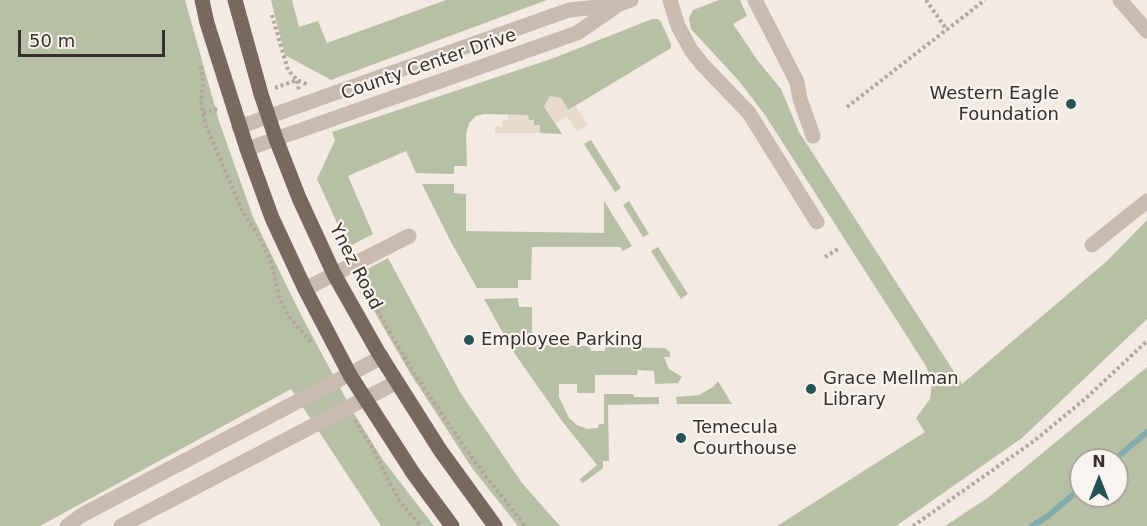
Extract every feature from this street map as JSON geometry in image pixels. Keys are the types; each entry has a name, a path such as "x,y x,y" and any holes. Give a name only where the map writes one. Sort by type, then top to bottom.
{"main road":[{"path":"202,0 239,127 272,218 304,289 364,398 413,473 452,526"},
{"name":"Ynez Road","path":"235,0 276,139 299,198 334,274 440,450 495,526"}],"street":[{"path":"670,0 678,26 691,50 749,113 817,222"},
{"path":"755,0 797,82 800,99 813,136"},
{"path":"1120,0 1147,31"},
{"name":"County Center Drive","path":"239,127 569,9 621,2"},
{"name":"County Center Drive","path":"247,149 577,33 621,2"},
{"path":"1092,245 1147,201"},
{"path":"304,289 409,236"},
{"path":"68,526 82,515 382,357"},
{"path":"121,526 397,382"}],"path":[{"path":"926,0 946,30"},
{"path":"847,107 985,0"},
{"path":"272,15 288,70 297,80 311,86"},
{"path":"825,257 838,249"},
{"path":"359,279 413,372 477,465 525,526"},
{"path":"913,526 1034,441 1085,399 1147,341"}],"green space":[{"path":"0,0 185,0 219,121 253,217 300,313 353,412 383,460 434,526 381,526 291,389 40,526 0,526"},
{"path":"271,0 292,0 299,27 318,21 327,43 446,0 547,0 331,80 285,55"},
{"path":"719,0 740,0 747,16 733,24 758,61 781,89 799,132 962,384 1107,261 1147,220 1147,319 1022,438 896,526 777,526 925,432 916,418 930,399 932,383 926,366 765,115 739,81 691,29 689,18 693,10"},
{"path":"652,19 658,19 661,22 671,48 568,110 561,98 544,106 562,134 540,133 540,125 534,125 528,120 528,115 484,114 476,116 469,123 466,134 467,166 454,166 454,174 416,173 406,151 348,176 373,234 348,247 317,179 335,140 332,132 554,58"},
{"path":"591,140 621,188 615,192 584,144"},
{"path":"422,184 454,184 454,193 466,194 466,231 604,233 604,201 632,246 623,251 620,247 532,247 531,280 518,280 518,288 477,288"},
{"path":"629,201 649,234 643,237 623,205"},
{"path":"658,247 688,294 681,299 651,251"},
{"path":"388,258 460,392 522,483 560,526 518,526 472,468 410,373 359,285 359,279 364,271"},
{"path":"518,298 519,307 532,307 532,345 590,346 591,351 605,351 605,347 664,348 670,352 670,357 664,357 669,369 682,377 678,383 655,384 654,371 638,370 637,375 595,375 595,393 577,393 577,384 559,384 559,397 569,418 577,425 587,429 598,428 599,424 604,424 604,394 659,397 659,404 608,405 609,461 603,461 603,468 583,483 580,479 597,465 562,421 515,354 484,299"},
{"path":"1147,367 1147,526 945,526 989,497"},
{"path":"718,381 732,404 677,404 676,397 699,395 713,387"}],"shaded area":[{"path":"550,96 561,98 568,110 576,106 588,125 577,132 567,116 555,124 544,106"},
{"path":"508,115 528,115 529,120 534,120 534,125 540,125 540,133 495,133 495,126 502,126 502,120 508,120"}],"waterway":[{"path":"1128,448 1147,432"},
{"path":"1032,526 1069,498"}],"place":[{"name":"Western Eagle Foundation","path":"1071,104"},
{"name":"Employee Parking","path":"469,340"},
{"name":"Grace Mellman Library","path":"811,389"},
{"name":"Temecula Courthouse","path":"681,438"}]}
